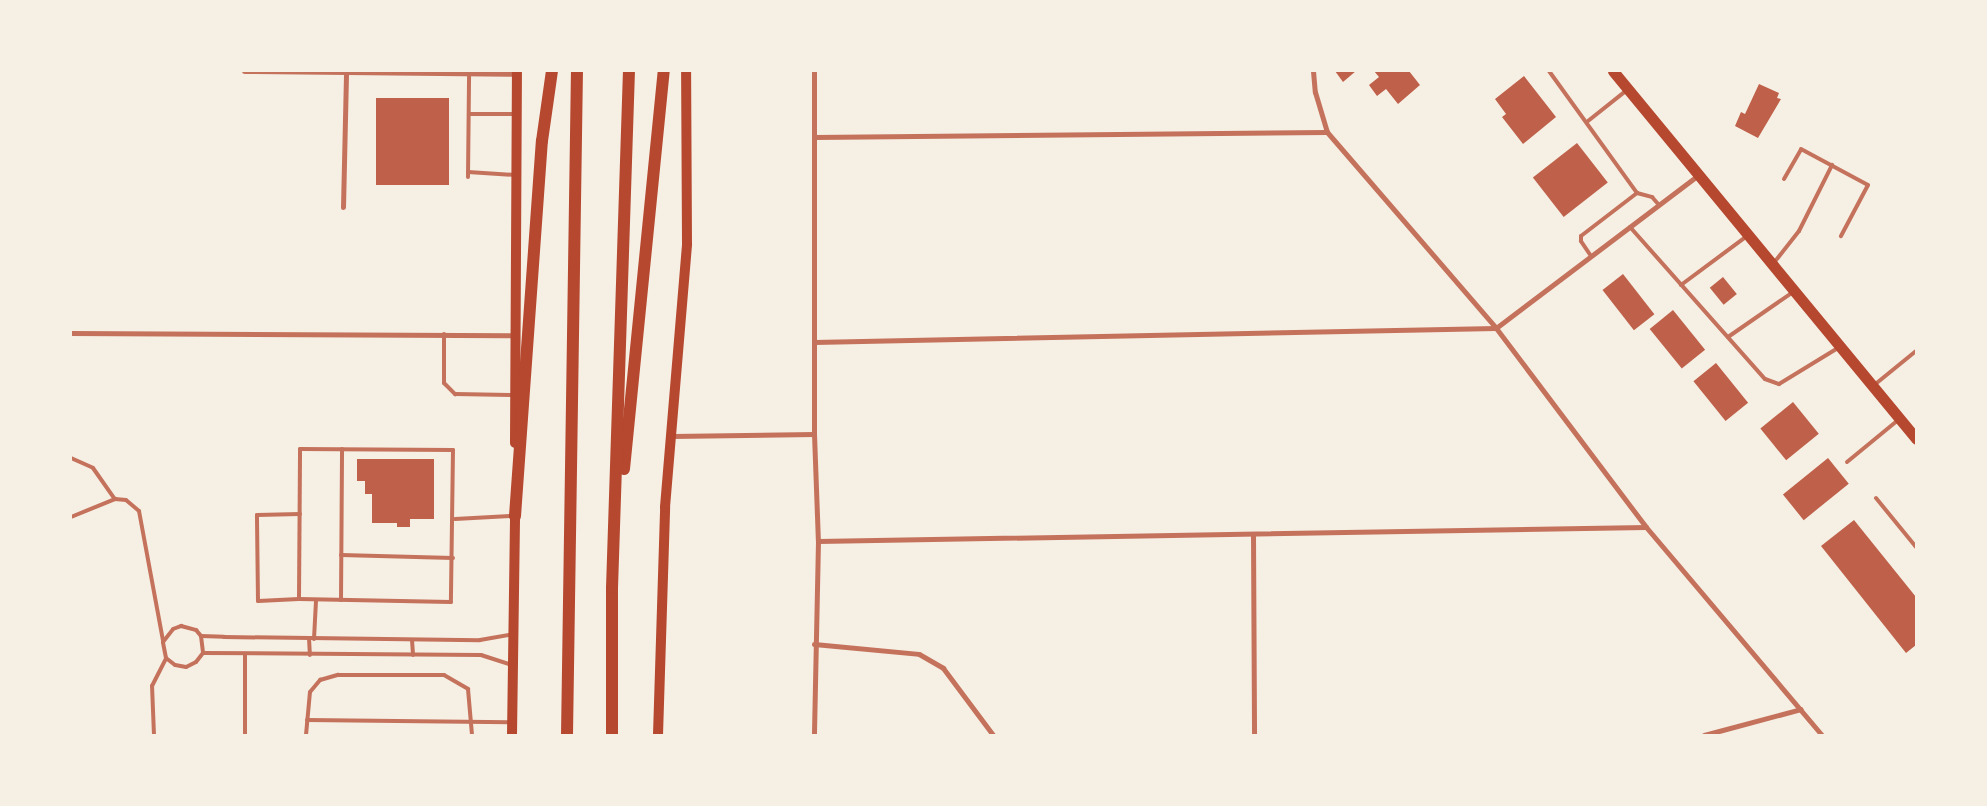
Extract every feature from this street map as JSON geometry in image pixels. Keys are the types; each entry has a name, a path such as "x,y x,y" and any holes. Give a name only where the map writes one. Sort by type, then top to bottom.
{"highway":[{"path":"515,516 542,141 552,71"},
{"path":"567,735 577,71"},
{"path":"612,735 612,588 629,71"},
{"path":"612,588 664,71"}],"main road":[{"path":"658,735 665,507 687,244 686,71"},
{"path":"1613,71 1793,292 1916,439"},
{"path":"512,735 517,73"}],"street":[{"path":"244,71 517,73"},
{"path":"814,71 814,434 818,542 814,644 814,735"},
{"path":"1313,71 1315,92 1327,132 1496,328 1646,527 1822,735"},
{"path":"343,207 346,72"},
{"path":"814,137 1327,132"},
{"path":"814,342 1496,328 1698,176"},
{"path":"71,333 515,335"},
{"path":"672,436 814,434"},
{"path":"818,542 1646,527"},
{"path":"1253,534 1254,735"},
{"path":"814,644 919,654 943,668 993,735"},
{"path":"1704,735 1801,709"}],"lane":[{"path":"1549,71 1588,121 1637,193 1652,197 1659,205"},
{"path":"469,74 468,175 516,175"},
{"path":"1588,121 1627,89"},
{"path":"469,114 516,114"},
{"path":"1784,179 1801,149 1868,185 1841,236"},
{"path":"1772,265 1799,231 1832,165"},
{"path":"1591,256 1581,242 1581,236 1637,193"},
{"path":"1630,227 1765,379 1779,384 1840,347"},
{"path":"1681,285 1748,236"},
{"path":"1728,337 1793,292"},
{"path":"444,334 444,383 456,394 515,395"},
{"path":"1873,386 1916,351"},
{"path":"1847,462 1899,419"},
{"path":"299,599 300,514 300,448 453,450 455,519 451,602 299,599 258,601 257,515 300,514"},
{"path":"341,600 342,449"},
{"path":"71,458 93,468 115,499"},
{"path":"1876,498 1916,547"},
{"path":"71,517 115,499 126,500 139,511 166,658 152,686 154,735"},
{"path":"455,519 515,516"},
{"path":"342,555 453,558"},
{"path":"314,639 316,600"},
{"path":"163,642 167,634 181,626 196,630 201,636 203,653 196,662 186,667 175,665 166,658"},
{"path":"201,636 480,640 514,634"},
{"path":"309,638 310,656"},
{"path":"412,640 413,655"},
{"path":"203,653 310,656 481,655 513,666"},
{"path":"244,735 245,655"},
{"path":"306,735 310,692 320,680 338,675 444,675 468,689 472,735"},
{"path":"307,720 512,722"}],"building":[{"path":"1335,71 1356,71 1343,82"},
{"path":"1374,71 1409,71 1420,85 1398,104 1386,89 1377,96 1369,85 1379,77"},
{"path":"1524,76 1556,117 1523,144 1502,117 1506,114 1495,99"},
{"path":"1759,84 1779,93 1777,98 1781,99 1758,138 1735,126 1741,112 1745,114"},
{"path":"376,98 449,98 449,185 376,185"},
{"path":"1577,143 1608,182 1564,217 1533,177"},
{"path":"1623,274 1654,314 1634,330 1603,290"},
{"path":"1723,277 1737,294 1724,305 1710,288"},
{"path":"1673,310 1705,350 1682,369 1650,329"},
{"path":"1716,363 1748,403 1726,421 1693,381"},
{"path":"1793,402 1819,434 1786,460 1760,428"},
{"path":"1828,458 1849,484 1804,520 1783,495"},
{"path":"357,459 434,459 434,519 410,519 410,527 397,527 397,523 372,523 372,494 365,494 365,481 357,481"},
{"path":"1854,520 1916,597 1916,645 1906,653 1821,546"}]}
